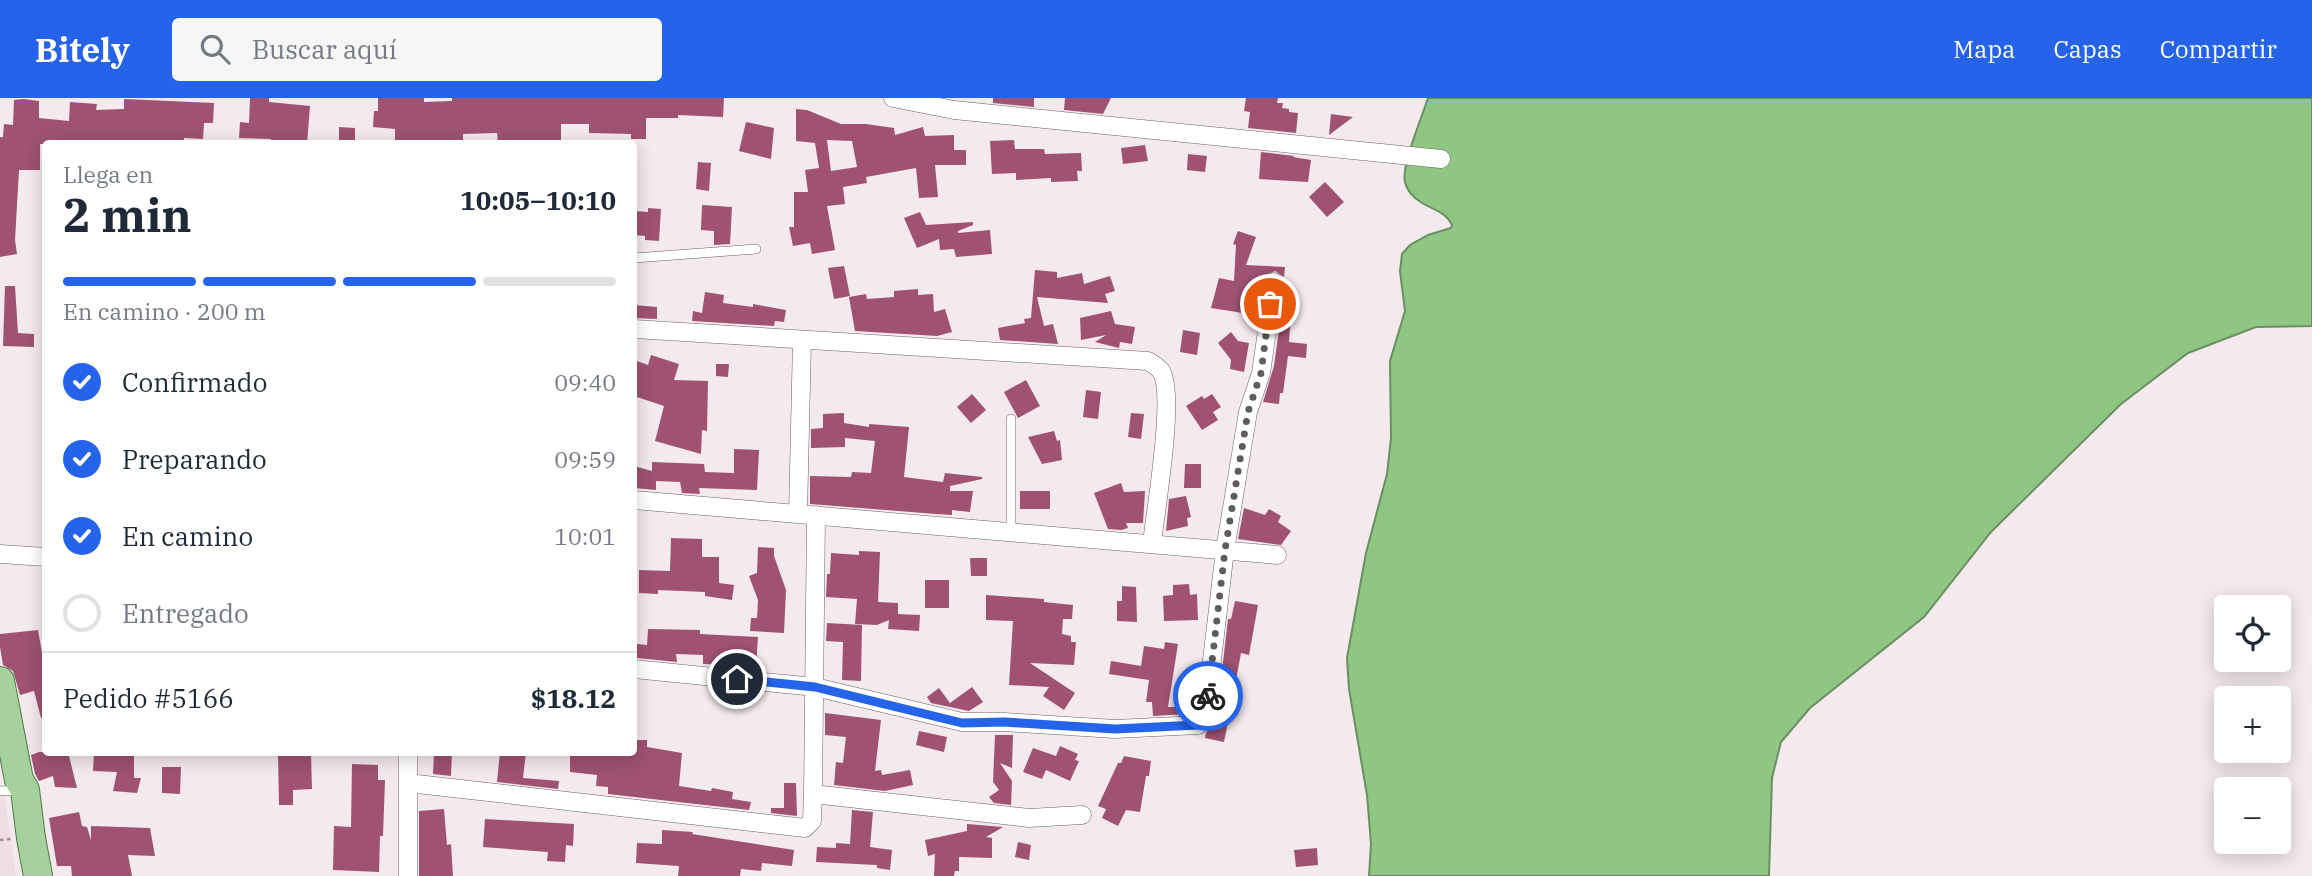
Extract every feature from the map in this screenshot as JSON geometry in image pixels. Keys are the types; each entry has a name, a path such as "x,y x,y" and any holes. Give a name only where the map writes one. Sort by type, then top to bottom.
{"main road":[{"path":"0,681 8,783 23,876"},
{"path":"8,783 31,838 38,876"}],"street":[{"path":"893,98 954,110 1441,159"},
{"path":"637,669 815,687 962,723 1004,722 1115,729 1198,725 1204,719 1206,710 1225,550 1248,412 1261,373 1274,282"},
{"path":"637,329 1148,361 1161,372 1167,387 1167,422 1152,544"},
{"path":"798,514 802,341"},
{"path":"637,500 1277,555"},
{"path":"408,783 805,828 812,821 813,794 816,515"},
{"path":"0,554 42,557"},
{"path":"408,756 408,876"},
{"path":"813,794 1029,818 1082,815"}],"lane":[{"path":"637,258 756,249"},
{"path":"1011,419 1011,531"}],"shaded area":[{"path":"1428,98 2312,98 2312,326 2256,327 2188,353 2121,404 1991,532 1924,617 1810,708 1781,742 1772,778 1769,876 1369,876 1371,844 1367,795 1349,689 1347,658 1366,553 1387,474 1391,438 1390,361 1405,311 1400,271 1402,254 1410,245 1428,235 1451,228 1452,225 1443,214 1414,197 1405,182 1409,153"},
{"path":"0,794 4,794 16,876 0,876"}],"building":[{"path":"250,98 269,98 269,102 310,106 307,140 239,138 240,122 249,123"},
{"path":"378,98 424,98 424,102 452,101 452,98 724,98 723,117 678,115 678,118 646,118 646,139 631,139 631,134 589,133 589,124 561,124 561,140 498,140 497,133 463,134 463,140 395,140 395,129 373,127 374,111 378,111"},
{"path":"993,98 1034,98 1034,107 993,103"},
{"path":"1065,98 1111,98 1103,114 1064,110"},
{"path":"1246,98 1278,98 1277,103 1283,103 1282,108 1298,113 1296,133 1248,128 1250,112 1244,111"},
{"path":"124,99 214,103 213,123 204,123 203,139 42,140 40,170 19,170 15,240 17,254 0,257 0,137 3,137 4,124 13,125 14,100 39,101 39,118 69,121 70,102 97,104 96,110 124,109"},
{"path":"796,109 807,110 841,124 894,128 895,135 923,127 925,136 954,135 954,150 966,150 966,165 935,165 938,197 919,198 916,168 866,177 867,183 843,187 845,204 827,206 835,250 812,254 810,243 793,246 789,227 794,227 794,192 808,192 805,170 819,168 815,143 796,141","holes":["827,140 852,141 857,167 831,171"]},
{"path":"1331,114 1353,117 1329,135"},
{"path":"746,122 774,128 771,159 739,151"},
{"path":"339,127 355,128 355,140 339,140"},
{"path":"1014,140 1015,149 1044,149 1045,154 1081,153 1082,171 1077,171 1078,181 1051,182 1051,178 1016,180 1016,173 992,174 990,141"},
{"path":"1145,145 1148,161 1123,164 1121,148"},
{"path":"1261,152 1311,160 1308,182 1259,179"},
{"path":"1188,154 1207,156 1205,172 1187,170"},
{"path":"698,162 711,163 709,191 696,189"},
{"path":"1325,182 1344,202 1327,217 1309,197"},
{"path":"702,205 732,207 730,244 714,245 714,231 701,230"},
{"path":"648,208 661,209 659,241 645,240 645,236 637,235 637,211 648,212"},
{"path":"920,212 926,225 973,222 973,225 958,233 990,230 992,254 956,257 954,249 940,250 939,239 917,248 904,218"},
{"path":"1238,231 1256,237 1246,265 1285,267 1284,277 1275,271 1266,275 1260,296 1247,295 1243,313 1211,308 1219,278 1234,281 1236,245 1233,244"},
{"path":"844,266 850,296 834,299 828,268"},
{"path":"1035,270 1057,272 1057,278 1082,273 1084,284 1110,276 1115,291 1105,294 1108,303 1037,297 1044,326 1053,324 1058,344 1000,340 998,328 1025,323 1024,319 1031,318"},
{"path":"1285,284 1293,285 1289,342 1307,344 1306,358 1288,356 1279,404 1263,402 1274,366"},
{"path":"5,286 15,286 18,333 34,334 34,347 3,346"},
{"path":"918,289 918,295 933,294 934,312 945,309 952,332 937,336 855,331 849,297 866,294 867,299 894,297 894,291"},
{"path":"705,292 724,295 723,303 753,307 753,304 786,310 784,322 775,321 774,326 692,321 693,311 702,313"},
{"path":"637,305 657,307 657,319 637,318"},
{"path":"1111,311 1115,324 1135,327 1132,344 1120,342 1119,348 1095,342 1106,335 1081,340 1080,318"},
{"path":"1183,330 1200,333 1197,355 1180,352"},
{"path":"1231,332 1238,341 1249,343 1244,372 1230,369 1231,360 1218,343"},
{"path":"651,355 679,364 674,380 708,381 707,431 702,430 701,454 655,441 664,406 637,397 637,361 648,365"},
{"path":"716,364 729,364 728,377 716,376"},
{"path":"1026,380 1040,406 1018,418 1004,392"},
{"path":"1086,390 1101,392 1098,419 1083,417"},
{"path":"972,394 986,410 971,423 957,407"},
{"path":"1212,394 1221,407 1213,412 1218,420 1202,430 1186,406 1202,396 1204,399"},
{"path":"844,413 844,423 869,427 869,424 909,427 904,477 943,482 945,473 982,477 950,486 950,491 973,491 970,512 952,510 952,515 810,504 810,476 851,477 852,472 871,473 875,441 845,438 845,447 811,448 811,429 823,428 823,414"},
{"path":"1131,413 1144,414 1141,439 1128,437"},
{"path":"1054,431 1057,441 1060,440 1062,460 1042,464 1028,437"},
{"path":"734,449 759,450 757,490 699,488 700,494 682,493 680,482 656,481 656,490 637,488 637,467 652,471 652,462 704,464 705,472 734,473"},
{"path":"1185,464 1201,464 1201,488 1184,488"},
{"path":"1121,483 1124,492 1145,491 1143,523 1126,523 1128,528 1121,530 1108,529 1094,493"},
{"path":"1020,491 1050,491 1050,509 1020,509"},
{"path":"1186,496 1191,517 1187,518 1188,526 1166,531 1169,499"},
{"path":"1244,508 1265,515 1269,509 1281,516 1278,522 1291,531 1281,545 1238,539"},
{"path":"671,538 702,539 702,557 719,557 719,583 734,585 732,600 705,596 705,592 658,590 658,594 639,593 639,570 670,571"},
{"path":"758,547 774,548 774,556 786,590 784,633 750,631 751,618 757,618 758,600 749,576 757,573"},
{"path":"859,551 880,552 878,602 898,603 898,614 920,615 919,631 888,629 889,620 877,625 855,624 857,599 826,597 831,553 859,555"},
{"path":"970,558 987,558 987,576 971,576"},
{"path":"925,580 949,580 949,608 925,608"},
{"path":"1189,584 1190,595 1197,594 1198,620 1164,621 1163,596 1173,595 1173,585"},
{"path":"1122,586 1136,587 1137,622 1117,621 1117,601 1122,601"},
{"path":"986,595 1044,599 1044,602 1073,605 1072,619 1063,619 1062,634 1071,636 1071,642 1076,642 1074,665 1030,663 1075,693 1064,710 1043,696 1049,687 1009,685 1013,621 986,620"},
{"path":"1235,601 1258,605 1249,655 1241,653 1235,685 1239,686 1236,703 1232,702 1224,742 1205,738 1217,714 1228,619 1231,619"},
{"path":"827,623 862,625 861,681 842,680 843,642 826,641"},
{"path":"648,629 700,630 700,634 758,637 756,666 703,664 703,655 676,654 677,662 637,658 637,644 647,645"},
{"path":"38,630 42,653 42,718 34,691 20,695 13,671 3,665 0,634"},
{"path":"1165,642 1178,644 1168,707 1186,707 1187,714 1153,716 1152,702 1146,702 1149,680 1109,674 1111,661 1141,666 1144,646 1164,649"},
{"path":"972,687 983,702 969,711 931,703 927,697 939,688 950,703"},
{"path":"825,713 881,720 875,771 881,770 882,775 910,770 913,785 885,791 834,785 836,762 843,763 846,737 825,735"},
{"path":"919,731 947,737 944,752 916,745"},
{"path":"995,735 1013,735 1012,768 1000,763 1012,781 1011,805 994,803 989,797 999,790 993,782"},
{"path":"637,740 647,740 647,747 682,753 679,786 733,792 732,799 751,802 749,810 608,794 608,787 596,786 597,775 570,772 570,756 637,756"},
{"path":"1060,746 1078,754 1075,760 1079,761 1070,781 1046,770 1042,779 1023,772 1033,748 1056,756"},
{"path":"42,752 42,756 69,756 77,788 55,787 53,776 39,781 31,755"},
{"path":"94,756 134,756 134,778 141,778 137,793 113,791 117,772 93,771"},
{"path":"278,756 311,756 312,789 293,790 293,805 279,805"},
{"path":"434,756 452,756 451,776 433,774"},
{"path":"500,756 526,756 523,778 559,781 558,789 497,782"},
{"path":"1124,756 1151,761 1140,812 1126,810 1118,826 1102,818 1106,809 1098,806"},
{"path":"352,764 378,765 378,780 385,780 379,872 333,870 334,826 351,827"},
{"path":"162,767 181,767 180,794 162,793"},
{"path":"784,783 796,783 797,816 771,813 771,808 784,808"},
{"path":"444,809 447,845 451,844 453,876 419,876 419,811"},
{"path":"852,810 873,812 870,847 892,850 890,870 877,868 877,865 816,862 817,847 836,848 836,843 850,844"},
{"path":"79,812 82,826 87,827 91,840 91,826 150,828 155,856 128,855 132,876 72,876 71,866 57,866 49,818"},
{"path":"485,819 574,824 573,846 566,845 565,862 547,861 548,852 483,847"},
{"path":"967,824 1003,827 986,837 992,838 992,858 959,857 959,871 955,871 954,876 934,876 935,854 928,856 925,840 967,831"},
{"path":"662,830 693,832 692,834 794,850 792,866 762,863 761,871 741,869 740,876 678,876 679,866 636,863 637,843 662,844"},
{"path":"1018,842 1031,845 1029,860 1015,857"},
{"path":"1317,848 1318,865 1296,867 1294,850"}],"way so far":[{"path":"1208,696 1225,550 1248,412 1261,373 1270,304"}],"route":[{"path":"737,679 815,687 962,723 1004,722 1115,729 1198,725 1204,719 1208,696"}]}
